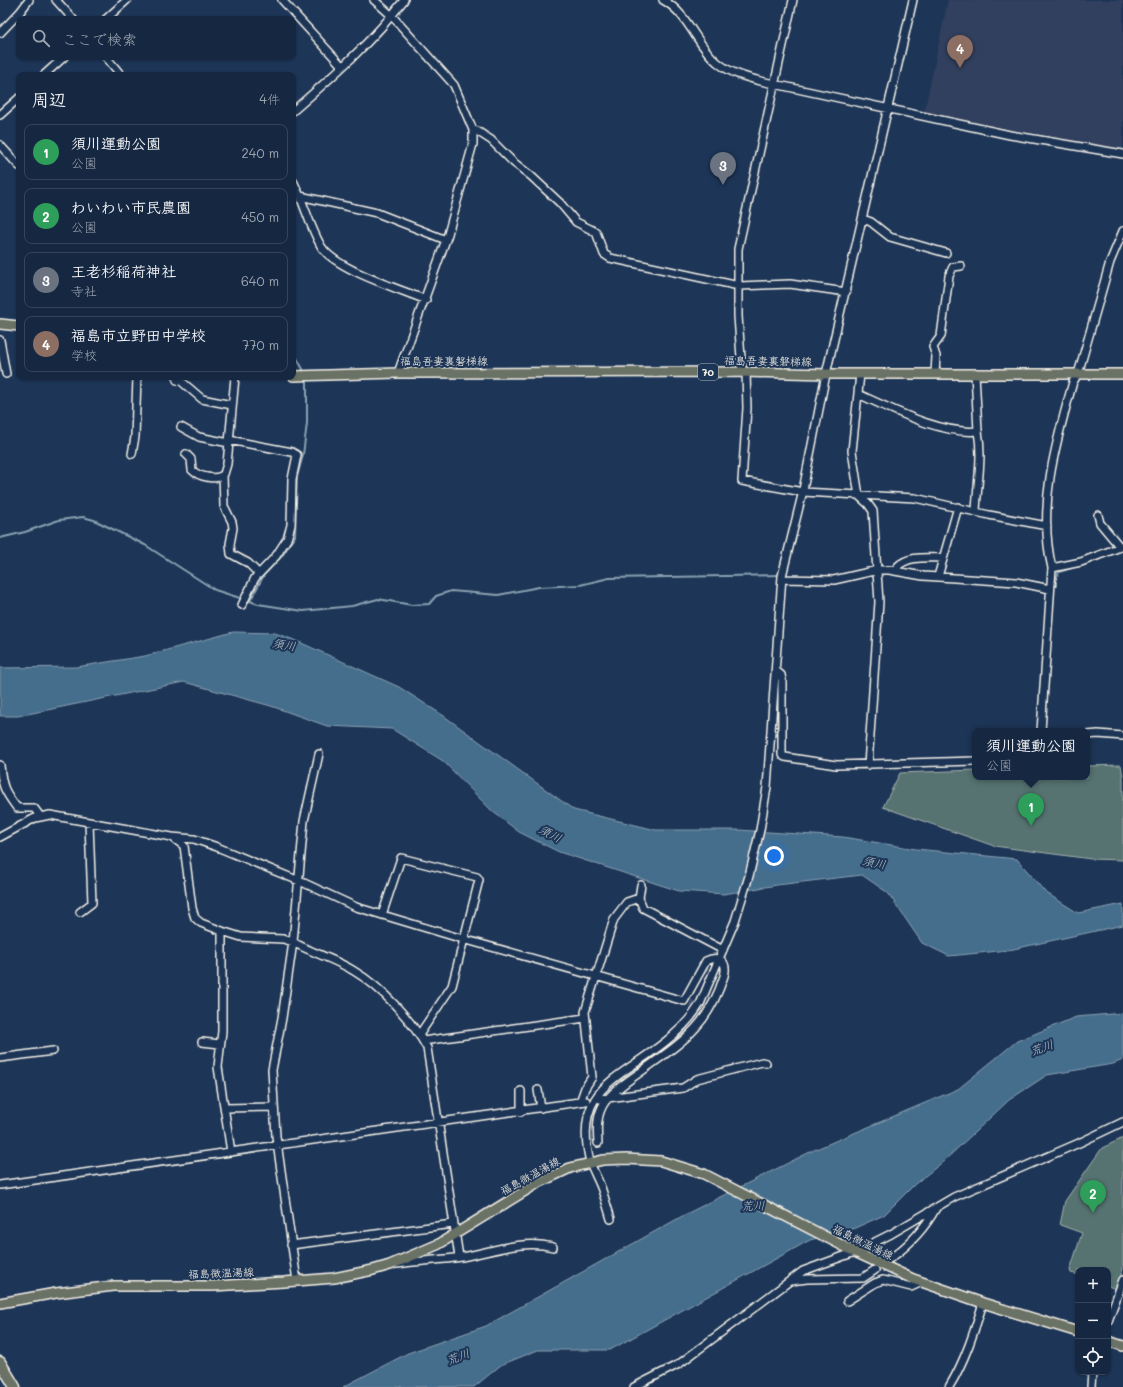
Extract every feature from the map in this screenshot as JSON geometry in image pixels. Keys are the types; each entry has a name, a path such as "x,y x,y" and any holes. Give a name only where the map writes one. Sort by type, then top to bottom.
{"highway":[{"path":"0,1362 15,1387"}],"main road":[{"path":"0,324 16,326"},
{"name":"福島吾妻裏磐梯線","path":"296,376 398,373 744,372 826,374 1123,374"},
{"name":"福島微温湯線","path":"0,1303 56,1293 114,1286 213,1286 334,1278 390,1265 439,1244 538,1183 570,1168 590,1162 626,1159 661,1161 704,1174 855,1252 922,1282 983,1303 1075,1331"},
{"path":"1111,1342 1123,1346"}],"street":[{"path":"16,16 29,0"},
{"path":"56,0 70,16"},
{"path":"109,16 127,0"},
{"path":"282,0 342,66"},
{"path":"374,0 392,16 454,85 473,130 472,144 446,240 426,300 398,373"},
{"path":"296,108 342,66 392,16 404,0"},
{"path":"663,0 678,11 716,62 736,74 774,84 1010,135 1123,154"},
{"path":"793,0 738,249 738,316 747,408 742,481 803,492 915,498 1047,526"},
{"path":"611,1219 590,1162 587,1122 595,1098 616,1075 665,1042 693,1015 700,1004 735,921 749,876 768,787 782,580 803,492 826,374 913,0"},
{"path":"0,33 16,16"},
{"path":"47,72 61,60"},
{"path":"108,60 118,72"},
{"path":"0,115 16,101"},
{"path":"473,130 491,140 513,162 531,176 560,203 576,222 592,228 596,232 604,254 610,258 739,286 790,284 846,292"},
{"path":"0,145 16,163"},
{"path":"296,187 311,225 321,246 328,256 374,280 426,300"},
{"path":"300,196 377,213 446,240"},
{"path":"863,219 871,222 890,237 946,253"},
{"path":"1041,728 1052,568 1047,550 1047,499 1050,476 1073,382 1078,374 1110,262 1123,231"},
{"path":"935,374 936,356 934,347 941,336 949,276 953,267 961,266"},
{"path":"0,340 6,374"},
{"path":"975,373 981,464 978,473 976,512"},
{"path":"860,374 852,451 859,496 873,511 879,602 868,766"},
{"path":"132,454 135,437 137,380"},
{"path":"177,380 181,381 202,399 232,405"},
{"path":"235,380 227,466 223,475 224,506 232,522 233,528 230,544 231,554 248,563 258,573"},
{"path":"858,394 946,429 963,432 978,431"},
{"path":"181,427 199,437 292,452 297,455 292,479 290,532 283,546 258,573 242,605"},
{"path":"186,454 191,459 192,470 197,474 217,477 223,475"},
{"path":"939,573 958,507"},
{"path":"1052,568 1081,562 1121,546 1100,524 1098,515"},
{"path":"897,567 907,560 916,558 944,558"},
{"path":"782,580 834,580 878,570 923,576 1016,582 1050,589"},
{"path":"776,671 781,675 782,680 782,755 785,757 836,765 868,766 972,761"},
{"path":"1090,735 1123,736"},
{"path":"297,1281 277,1145 273,1107 272,1063 278,1038 293,942 304,821 319,754"},
{"path":"0,765 1,786 17,808 34,808 40,816"},
{"path":"0,837 40,816 50,815 172,838 194,839 298,880 356,907 597,978 687,1002 706,961 711,959 719,959 725,966 725,974 689,1036 675,1048 627,1081 608,1098 604,1104 596,1126 598,1143"},
{"path":"80,912 92,903 89,823"},
{"path":"172,838 184,846 192,908 195,918 201,923 242,937 283,939 293,942 353,970 368,981 406,1018 421,1038 429,1056 459,1257"},
{"path":"382,915 400,858 477,877 479,880 452,986 421,1038"},
{"path":"641,885 639,898 643,908 723,950"},
{"path":"0,1185 438,1121 521,1112 583,1102 585,1088 592,1077 585,1018 614,919 627,902 639,898"},
{"path":"222,931 220,1044 218,1067 231,1152"},
{"path":"421,1038 585,1018"},
{"path":"202,1042 220,1044"},
{"path":"0,1058 53,1051"},
{"path":"600,1099 682,1088 697,1079 762,1062 766,1064"},
{"path":"538,1090 541,1108"},
{"path":"520,1091 521,1112"},
{"path":"225,1108 273,1107"},
{"path":"634,1387 679,1364 803,1271 855,1252 891,1234 954,1197 1079,1143 1123,1122"},
{"path":"891,1258 905,1248 929,1220 936,1208"},
{"path":"291,1245 453,1224"},
{"path":"390,1265 459,1257 526,1244 543,1244 553,1247"},
{"path":"789,1282 807,1279 863,1278 875,1270"},
{"path":"847,1301 875,1283 883,1280 906,1287 911,1287 922,1282"},
{"path":"1111,1313 1123,1280"},
{"path":"948,1387 956,1374 973,1336 983,1303"},
{"path":"1091,1387 1092,1375"}],"shaded area":[{"path":"948,0 1123,0 1123,150 924,113"}],"green space":[{"path":"1121,765 1123,778 1123,860 1091,859 994,846 883,807 900,773 972,770 972,780 1090,780 1090,766"},
{"path":"1123,1138 1123,1269 1116,1289 1111,1287 1111,1267 1075,1267 1075,1274 1071,1273 1070,1270 1082,1233 1060,1225 1065,1201 1102,1148"}],"water":[{"name":"須川","path":"233,632 275,633 297,641 399,687 444,716 574,810 656,830 739,830 843,837 916,849 1017,859 1045,892 1078,913 1123,904 1123,925 1009,950 949,956 922,943 888,893 862,875 777,885 724,894 679,891 559,852 519,832 492,811 443,761 392,729 327,726 271,706 184,682 18,716 0,716 0,668 76,667 145,656"},
{"name":"荒川","path":"1123,1013 1123,1060 1113,1064 1047,1075 1009,1100 944,1161 915,1184 884,1215 855,1228 810,1240 610,1350 538,1350 501,1365 474,1387 343,1387 408,1353 486,1326 686,1214 814,1150 958,1089 1017,1041 1076,1017"}],"waterway":[{"path":"296,356 304,371"},
{"path":"250,601 264,575 282,556 295,536 297,477 303,455 307,423 307,380"},
{"path":"0,538 25,532 59,520 83,517 94,520 145,545 215,590 243,599"},
{"path":"1091,562 1123,550"},
{"path":"864,570 875,567"},
{"path":"1030,581 1056,586 1056,578 1059,572 1075,567"},
{"path":"247,600 258,604 303,611 352,606 378,599 412,605 429,604 436,596 451,591 498,595 539,587 580,585 609,578 780,575"}],"tunnel":[{"path":"690,1003 703,1008"}],"place":[{"name":"福島市立野田中学校","path":"960,68"},
{"name":"王老杉稲荷神社","path":"723,185"},
{"name":"須川運動公園","path":"1031,826"},
{"name":"わいわい市民農園","path":"1093,1213"}]}
